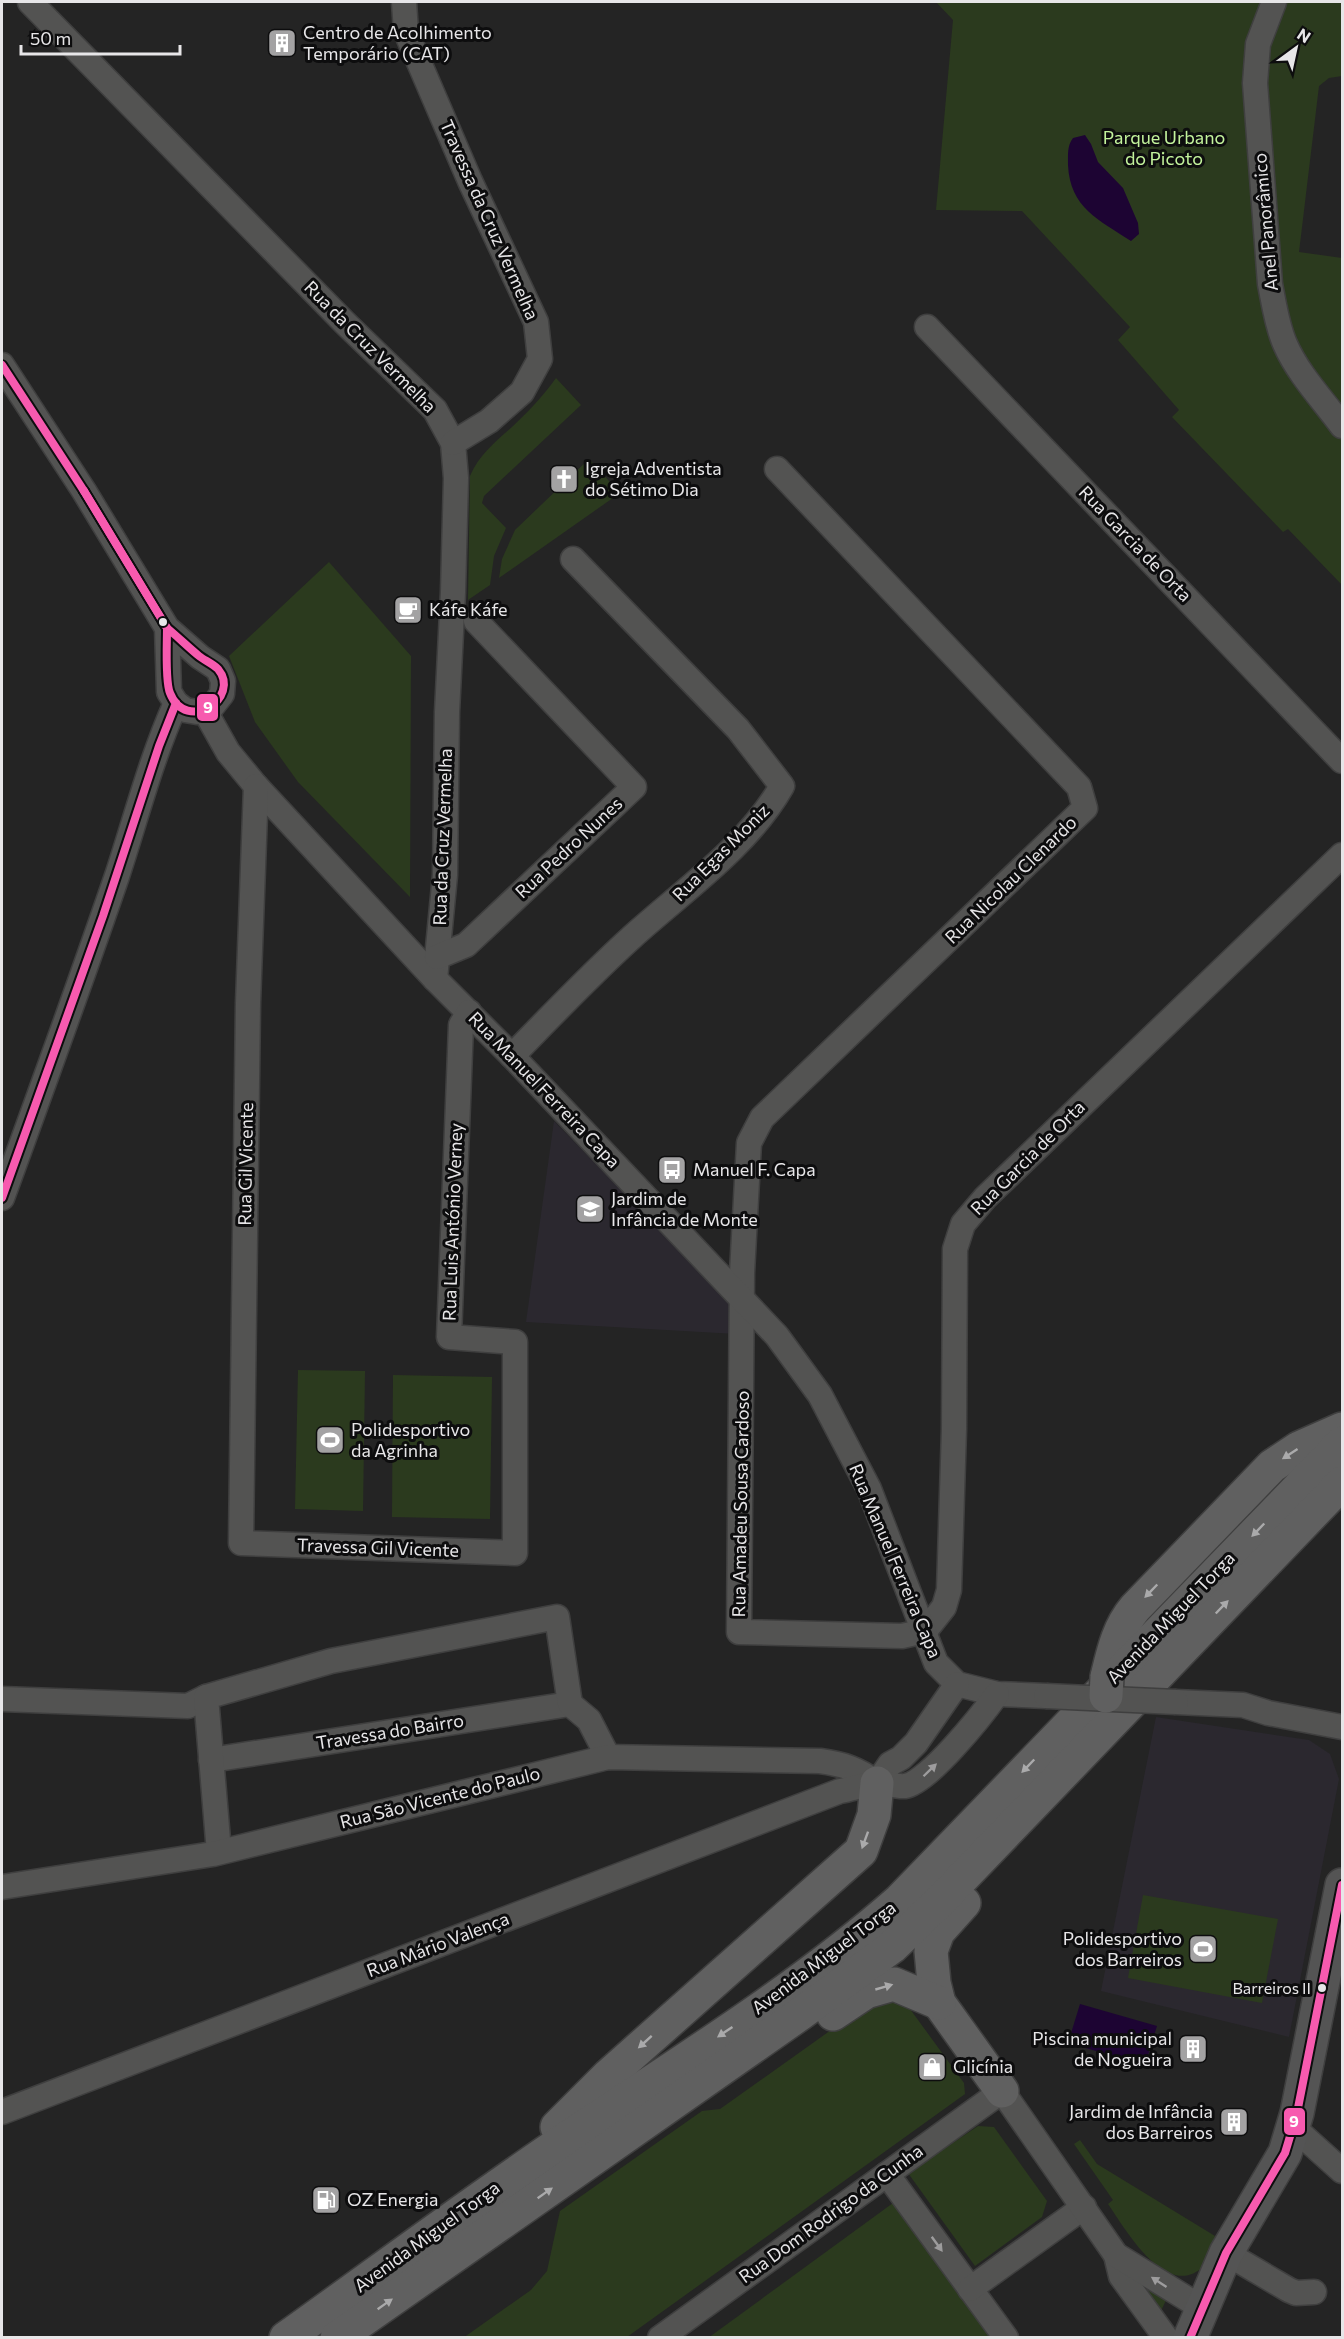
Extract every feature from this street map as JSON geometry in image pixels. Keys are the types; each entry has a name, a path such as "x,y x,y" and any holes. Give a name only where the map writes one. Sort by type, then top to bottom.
{"highway":[{"path":"1107,1690 1120,1631 1126,1618 1135,1608 1272,1466 1299,1448 1342,1429"},
{"name":"Avenida Miguel Torga","path":"286,2337 505,2180 833,1956 878,1920 908,1892 1342,1443"},
{"name":"Avenida Miguel Torga","path":"337,2337 706,2080 892,1947 942,1899 1342,1484"},
{"path":"505,2180 609,2075 861,1851 874,1815 877,1783"},
{"path":"1002,2091 939,2003 934,1983 931,1951 938,1932 1006,1856 1028,1809"},
{"path":"706,2080 741,2079 866,1992 894,1984 939,2003"}],"street":[{"name":"Rua da Cruz Vermelha","path":"30,2 345,322 435,410 453,443 455,489 447,712 445,875 436,968"},
{"name":"Travessa da Cruz Vermelha","path":"404,2 406,32 470,181 536,322 540,358 522,392 489,422 453,443"},
{"name":"Anel Panorâmico","path":"1274,2 1258,44 1255,83 1269,273 1274,309 1285,344 1298,368 1342,426"},
{"name":"Rua Garcia de Orta","path":"927,327 1342,761"},
{"path":"2,365 84,491 167,628 218,669 223,681 222,694 218,702 205,711 185,710 176,704 169,692 167,628"},
{"name":"Rua Nicolau Clenardo","path":"743,1299 749,1143 762,1118 1085,808 1079,787 777,469"},
{"name":"Rua Egas Moniz","path":"512,1056 632,937 726,853 767,812 782,786 738,729 573,559"},
{"name":"Rua Pedro Nunes","path":"436,968 466,945 634,787 476,621"},
{"path":"169,678 172,669 180,662 188,658 201,657"},
{"path":"2,1198 93,944 141,804 159,742 176,704"},
{"name":"Rua Manuel Ferreira Capa","path":"205,711 228,752 256,786 436,968 469,1012 777,1336 820,1395 868,1489 936,1663 957,1684 997,1695 1046,1696 1107,1690 1176,1702 1243,1705 1268,1713 1342,1727"},
{"name":"Rua Gil Vicente","path":"241,1543 248,1003 256,786"},
{"name":"Rua Garcia de Orta","path":"925,1631 944,1607 948,1590 954,1429 955,1249 963,1224 984,1198 1342,855"},
{"name":"Rua Luis António Verney","path":"469,1012 461,1025 449,1337 515,1342 515,1553"},
{"name":"Rua Amadeu Sousa Cardoso","path":"743,1299 740,1632 902,1636 925,1631"},
{"name":"Travessa Gil Vicente","path":"241,1543 515,1553"},
{"path":"2,1699 188,1706 206,1697 331,1661 557,1617 570,1704 589,1720 608,1757"},
{"path":"957,1684 916,1743 901,1758 890,1764 877,1783 905,1786 921,1779 977,1721 997,1695"},
{"path":"206,1697 219,1852"},
{"name":"Travessa do Bairro","path":"212,1760 570,1704"},
{"name":"Rua São Vicente do Paulo","path":"2,1887 219,1852 608,1757 820,1761 843,1764 859,1770 877,1783"},
{"name":"Rua Mário Valença","path":"2,2112 840,1791 877,1783"},
{"path":"1190,2337 1226,2253 1285,2153 1293,2127 1342,1885"},
{"path":"1002,2091 1116,2255 1121,2276 1166,2337"},
{"name":"Rua Dom Rodrigo da Cunha","path":"660,2337 1002,2091"},
{"path":"1293,2127 1342,2171"},
{"path":"887,2174 1006,2337"},
{"path":"970,2289 1084,2208"},
{"path":"1226,2253 1289,2290 1296,2293 1314,2292"},
{"path":"1116,2255 1202,2308"}],"shaded area":[{"path":"1085,135 1098,162 1123,188 1138,223 1139,234 1131,241 1088,211 1074,192 1068,165 1069,147 1073,138"},
{"name":"Jardim de Infância de Monte","path":"554,1121 724,1296 731,1307 736,1334 526,1322"},
{"path":"1156,1717 1309,1740 1330,1754 1339,1779 1289,2037 1101,1991"},
{"name":"Piscina municipal de Nogueira","path":"1080,2004 1157,2026 1145,2065 1068,2043"}],"green space":[{"name":"Parque Urbano do Picoto","path":"936,2 1342,2 1342,76 1329,78 1319,86 1299,252 1342,258 1342,585 1288,529 1283,532 1172,417 1179,410 1118,340 1130,327 1022,211 936,210 953,20"},
{"path":"556,378 581,405 484,496 482,503 506,528 494,556 490,585 468,600 470,476 488,449 530,410"},
{"path":"589,459 620,493 499,578 502,559 515,530"},
{"path":"329,562 411,656 410,897 298,782 255,722 229,656"},
{"name":"Polidesportivo da Agrinha","path":"298,1370 365,1371 363,1511 295,1509"},
{"name":"Polidesportivo da Agrinha","path":"393,1375 492,1377 490,1519 392,1517"},
{"name":"Polidesportivo dos Barreiros","path":"1143,1895 1278,1919 1262,2003 1128,1978"},
{"path":"881,2002 898,2003 910,2009 964,2083 965,2094 627,2337 463,2338 531,2290 547,2271 560,2211 702,2111 720,2109 862,2008"},
{"path":"978,2126 994,2127 1047,2201 1042,2217 975,2266 908,2173"},
{"path":"1080,2140 1097,2164 1215,2236 1202,2268 1192,2274 1179,2276 1155,2264 1143,2252 1108,2204 1113,2200 1074,2144"},
{"path":"893,2203 992,2338 708,2338"},
{"path":"1140,2279 1167,2298 1160,2313 1137,2283"}],"transit line":[{"name":"9","path":"2,365 84,491"},
{"name":"9","path":"84,491 167,628"},
{"name":"9","path":"84,491 167,628"},
{"name":"9","path":"167,628 218,669 223,680 223,691 218,700 209,707 199,711 188,711 178,705 170,693 167,672 167,628"},
{"name":"9","path":"2,1198 176,703"},
{"name":"9","path":"1190,2338 1226,2253 1285,2153 1297,2113 1342,1885"}],"place":[{"name":"Centro de Acolhimento Temporário (CAT)","path":"282,43"},
{"name":"Igreja Adventista do Sétimo Dia","path":"564,479"},
{"name":"Káfe Káfe","path":"408,610"},
{"name":"Manuel F. Capa","path":"672,1170"},
{"name":"Jardim de Infância de Monte","path":"590,1209"},
{"name":"Polidesportivo da Agrinha","path":"330,1440"},
{"name":"Polidesportivo dos Barreiros","path":"1203,1949"},
{"name":"Barreiros II","path":"1322,1988"},
{"name":"Piscina municipal de Nogueira","path":"1193,2049"},
{"name":"Glicínia","path":"932,2067"},
{"name":"Jardim de Infância dos Barreiros","path":"1234,2122"},
{"name":"OZ Energia","path":"326,2200"}]}
